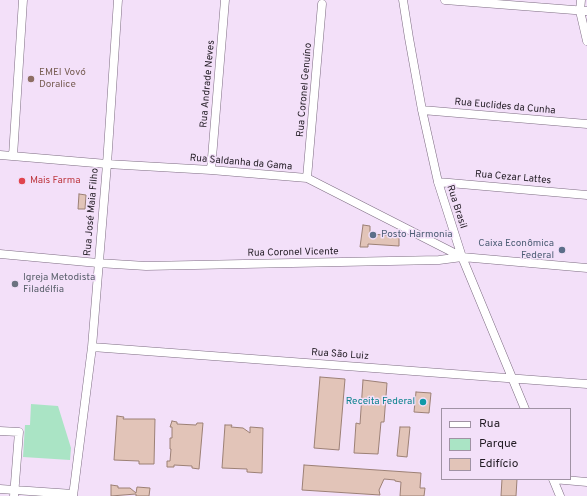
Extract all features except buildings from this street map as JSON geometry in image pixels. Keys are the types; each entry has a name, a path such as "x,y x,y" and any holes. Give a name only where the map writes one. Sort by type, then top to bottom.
{"street":[{"path":"12,156 23,0"},
{"name":"Rua José Maia Filho","path":"73,495 92,347 107,164 118,0"},
{"name":"Rua Andrade Neves","path":"211,170 225,0"},
{"name":"Rua Brasil","path":"404,0 407,31 438,182 462,257 525,408"},
{"path":"446,0 584,11"},
{"path":"581,0 584,11 587,41"},
{"name":"Rua Coronel Genuíno","path":"307,178 322,4"},
{"name":"Rua Euclides da Cunha","path":"422,110 587,124"},
{"name":"Rua Saldanha da Gama","path":"0,155 307,178 462,257"},
{"name":"Rua Cezar Lattes","path":"438,182 587,194"},
{"name":"Rua Coronel Vicente","path":"0,254 146,266 439,260 462,257 587,268"},
{"name":"Rua São Luiz","path":"92,347 587,384"},
{"path":"0,431 19,432 14,493"},
{"path":"553,480 560,496"},
{"path":"564,480 587,482"},
{"path":"0,489 14,493 73,495"}],"green space":[{"path":"31,404 58,406 71,448 70,460 23,457 25,425 30,425"}],"place":[{"name":"EMEI Vovó Doralice","path":"31,79"},
{"name":"Mais Farma","path":"22,181"},
{"name":"Posto Harmonia","path":"373,235"},
{"name":"Caixa Econômica Federal","path":"562,250"},
{"name":"Igreja Metodista Filadélfia","path":"15,284"},
{"name":"Receita Federal","path":"423,402"}]}
